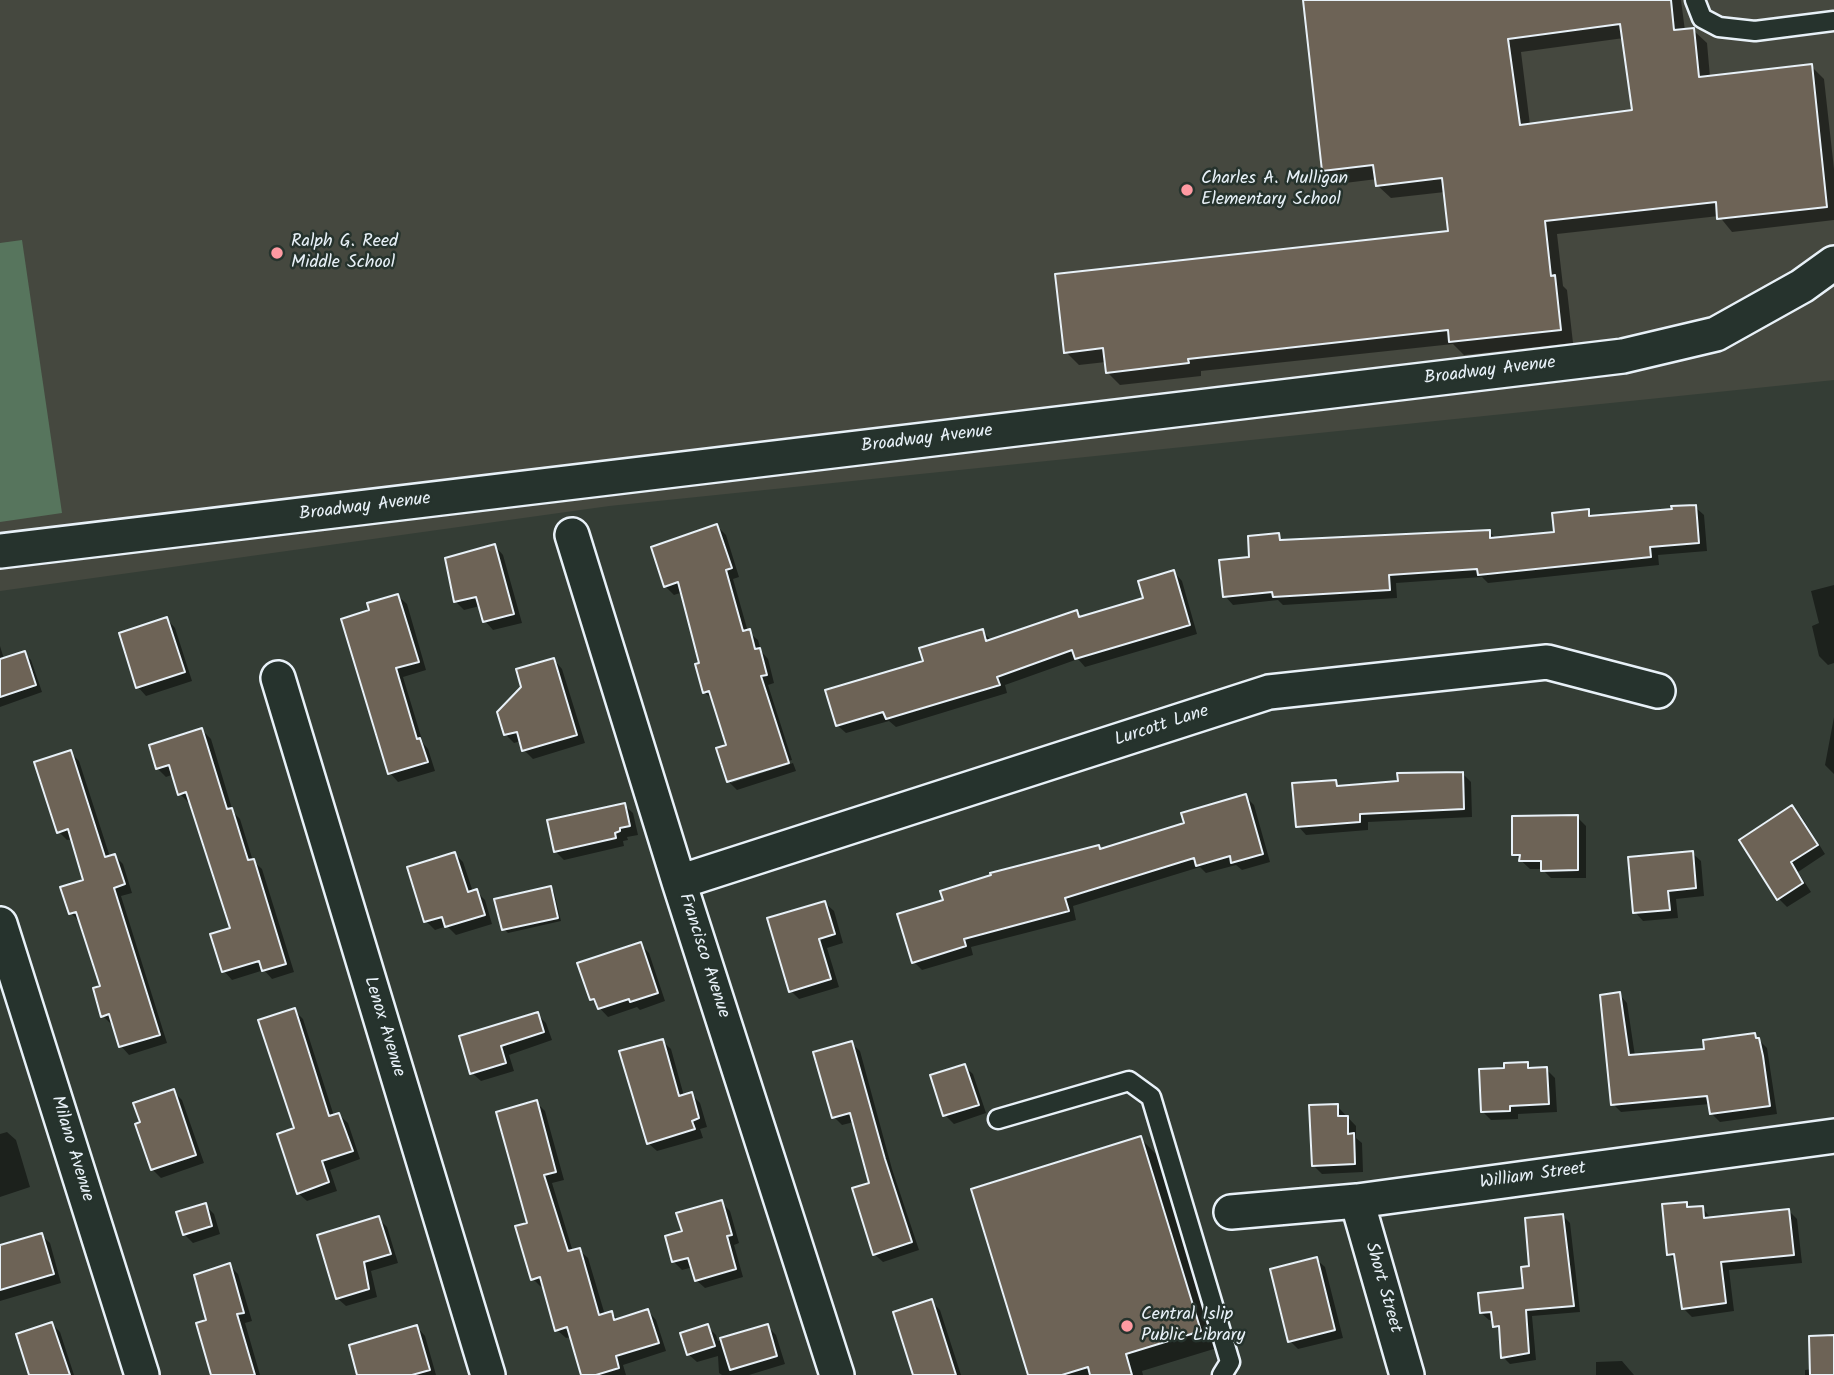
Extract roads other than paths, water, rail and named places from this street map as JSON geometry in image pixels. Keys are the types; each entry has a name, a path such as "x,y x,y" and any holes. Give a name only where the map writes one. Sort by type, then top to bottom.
{"street":[{"name":"Broadway Avenue","path":"0,551 1623,356 1716,334 1802,286 1834,263"},
{"name":"Francisco Avenue","path":"572,535 679,882 837,1375"},
{"name":"Lurcott Lane","path":"679,882 1269,692 1547,662 1658,691"},
{"name":"Lenox Avenue","path":"278,678 488,1375"},
{"name":"Milano Avenue","path":"0,924 142,1375"},
{"name":"William Street","path":"1231,1212 1357,1201 1834,1136"},
{"name":"Short Street","path":"1357,1201 1407,1375"}],"lane":[{"path":"1695,0 1702,18 1719,27 1755,31 1834,21"},
{"path":"998,1119 1129,1081 1152,1097 1230,1362 1222,1375"}],"place":[{"name":"Charles A. Mulligan Elementary School","path":"1187,190"},
{"name":"Ralph G. Reed Middle School","path":"277,253"},
{"name":"Central Islip Public Library","path":"1127,1326"}]}
